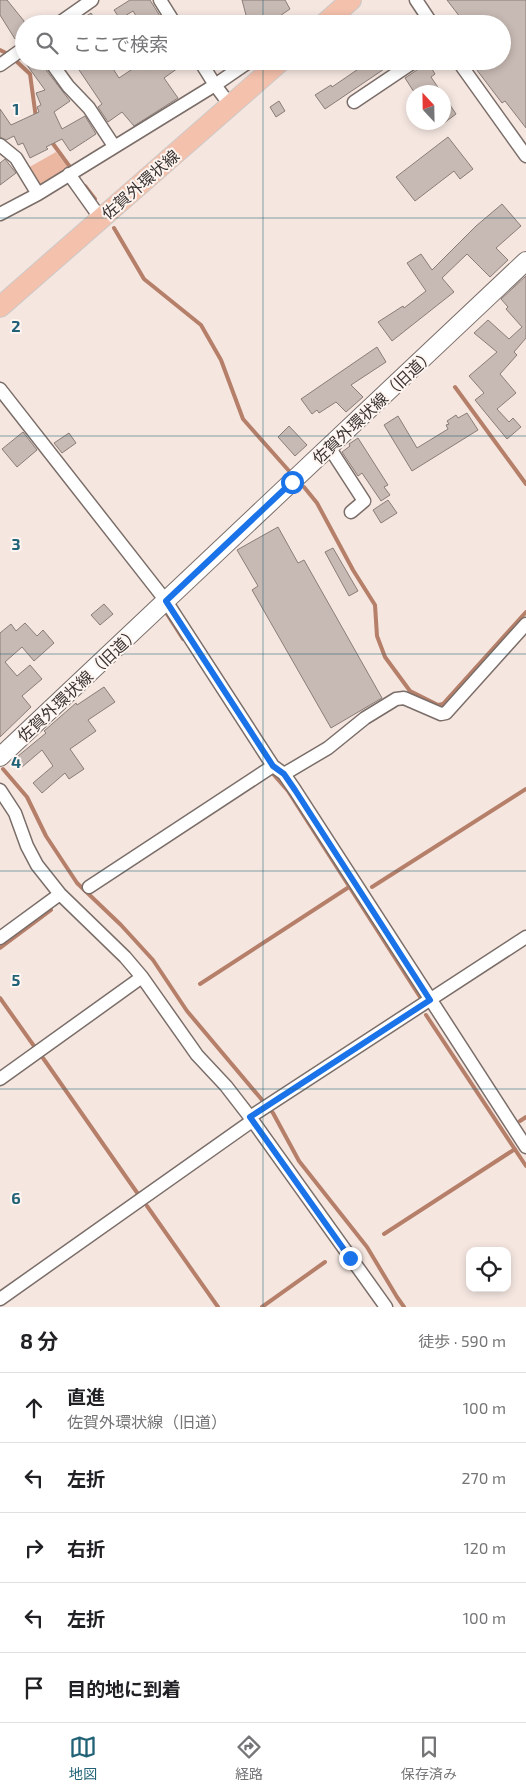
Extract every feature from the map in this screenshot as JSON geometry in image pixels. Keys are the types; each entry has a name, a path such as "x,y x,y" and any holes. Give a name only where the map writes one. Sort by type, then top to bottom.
{"main road":[{"path":"334,15 351,0"},
{"name":"佐賀外環状線","path":"0,307 271,70"}],"street":[{"path":"71,15 92,0"},
{"path":"160,0 169,15"},
{"path":"416,0 426,15"},
{"path":"0,65 15,54"},
{"path":"56,70 68,86 89,108 114,146"},
{"path":"206,70 230,105"},
{"path":"0,214 38,194 237,70"},
{"path":"354,102 402,70"},
{"path":"464,70 526,156"},
{"path":"0,145 16,158 38,194"},
{"path":"69,174 100,219"},
{"name":"佐賀外環状線（旧道）","path":"0,757 526,260"},
{"path":"0,389 166,601 273,766 284,774 526,1147"},
{"path":"329,447 364,501 351,512"},
{"path":"284,774 328,748 365,718 396,699 404,698 441,714 446,713 526,624"},
{"path":"89,888 273,766"},
{"path":"0,790 15,812 27,846 60,894 119,951 142,977 197,1055 226,1086 251,1119 386,1307"},
{"path":"0,938 60,894"},
{"path":"0,1299 273,1102 526,937"},
{"path":"0,1079 142,977"}],"shaded area":[{"path":"56,152 69,169 39,190 26,169"}],"building":[{"path":"0,0 7,0 19,15 15,15 15,39 0,15"},
{"path":"130,0 150,0 159,15 135,15 133,11 126,15 117,15 114,10"},
{"path":"242,0 285,0 290,9 281,15 246,15"},
{"path":"447,0 526,0 526,128 505,101 502,103 477,70 511,70 511,15 458,15"},
{"path":"31,70 46,70 70,101 54,112 62,129 85,116 96,134 70,151 62,139 30,158 23,143 18,145 14,136 6,140 0,137 0,109 11,125 39,112 37,107 41,105 36,93 45,90"},
{"path":"79,70 114,70 119,78 131,70 175,70 164,78 178,98 134,126 122,112 108,122 98,107 102,104"},
{"path":"357,70 383,70 325,109 315,95 331,85 332,87"},
{"path":"417,70 433,70 435,74 431,77 436,85 410,85 405,78"},
{"path":"279,101 285,111 276,117 270,107"},
{"path":"451,106 456,114 451,118"},
{"path":"448,137 473,169 460,179 454,171 415,201 396,177"},
{"path":"5,159 16,173 0,185 0,163"},
{"path":"502,204 521,226 496,248 508,260 490,277 467,254 442,278 454,292 392,341 378,322 403,306 404,308 426,291 407,263 421,254 432,270 476,226"},
{"path":"526,276 526,338 514,352 517,355 500,374 516,393 497,409 509,422 513,418 521,427 507,439 475,400 484,393 469,376 497,352 474,333 488,320 509,339 522,327 506,309 508,307 501,299"},
{"path":"377,347 386,362 351,385 363,397 346,412 336,402 319,413 317,410 312,414 301,399"},
{"path":"467,413 478,430 412,471 384,425 398,416 417,448 448,429 446,425 449,424 447,421 456,415 458,418"},
{"path":"289,426 307,445 295,456 278,437"},
{"path":"23,432 37,450 17,467 2,449"},
{"path":"69,433 76,443 62,453 54,443"},
{"path":"358,438 388,485 384,487 390,495 381,501 362,473 358,476 342,452"},
{"path":"388,500 397,513 381,523 373,510"},
{"path":"278,527 298,563 304,560 382,698 331,728 252,590 258,586 237,550"},
{"path":"333,548 358,591 349,596 325,552"},
{"path":"104,604 113,614 100,625 91,615"},
{"path":"25,623 37,636 43,630 54,643 34,661 22,647 5,662 17,676 30,665 42,679 22,696 31,707 0,737 0,633 11,624 16,631"},
{"path":"104,687 115,702 88,720 96,731 70,749 84,769 69,779 65,773 42,793 33,783 53,766 42,750 22,767 19,768 12,761 46,733 44,731 76,703 77,705"}],"waterway":[{"path":"0,50 6,53"},
{"path":"26,70 30,74 36,118"},
{"path":"51,141 70,167"},
{"path":"85,186 95,199"},
{"path":"114,228 144,279 201,325 221,360 243,419 290,472"},
{"path":"455,387 526,484"},
{"path":"304,487 317,503 353,570 375,605 377,636 385,657 410,691 438,705 443,704 526,612"},
{"path":"167,614 183,639"},
{"path":"3,769 27,797 46,836 77,883 121,925 153,960 187,1011 273,1113 299,1161 367,1247 404,1307"},
{"path":"274,775 288,791 420,997"},
{"path":"372,887 526,789"},
{"path":"200,984 349,887"},
{"path":"0,948 51,910"},
{"path":"0,998 34,1046"},
{"path":"426,1015 526,1166"},
{"path":"43,1058 138,1194"},
{"path":"520,1121 526,1117"},
{"path":"384,1234 515,1149"},
{"path":"147,1206 218,1307"},
{"path":"262,1307 325,1262"}],"route":[{"path":"292,482 166,601 273,766 284,774 295,790 430,1000 250,1117 350,1258"}]}
